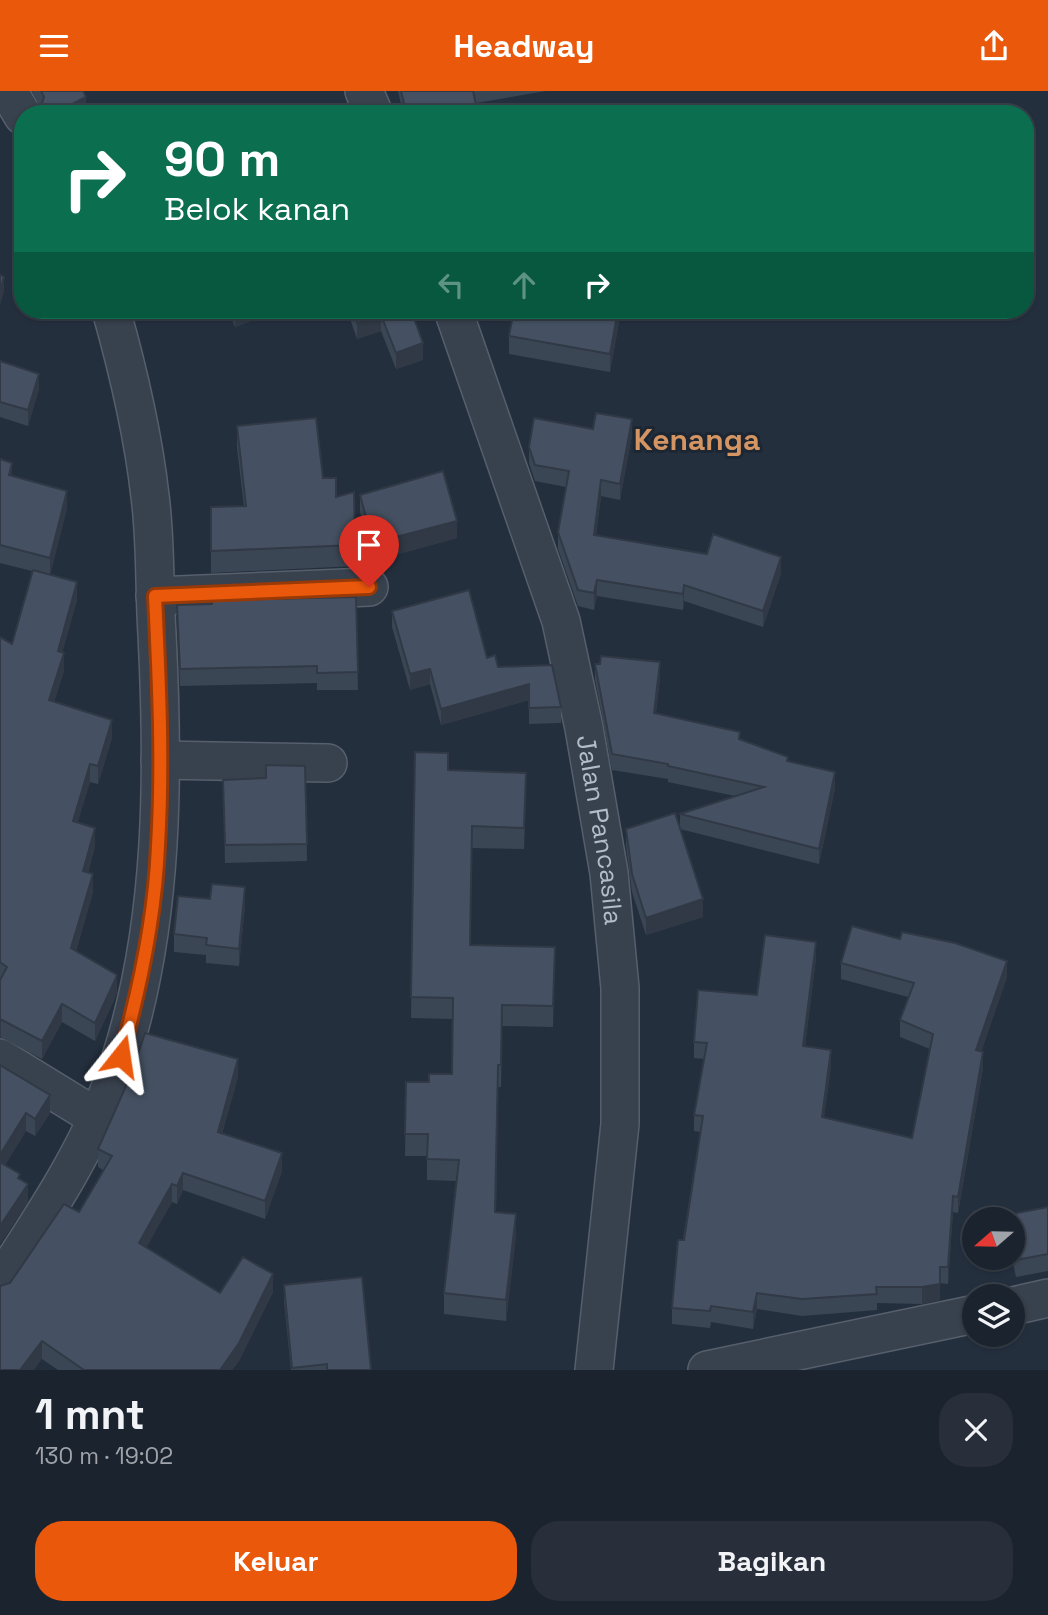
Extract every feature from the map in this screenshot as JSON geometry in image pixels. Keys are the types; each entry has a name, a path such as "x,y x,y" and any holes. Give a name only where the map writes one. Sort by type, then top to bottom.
{"street":[{"path":"0,1283 33,1233 96,1117 121,1056 136,1003 158,848 160,760 150,497 124,357 113,319"},
{"name":"Jalan Pancasila","path":"456,319 561,621 584,728 609,873 620,988 620,1124 594,1370"},
{"path":"155,596 369,587"},
{"path":"160,760 328,763"},
{"path":"0,1058 96,1117"},
{"path":"1025,1303 1048,1298"},
{"path":"707,1370 962,1317"}],"building":[{"path":"41,91 83,91 86,97 70,105 41,105 44,97"},
{"path":"401,91 473,91 476,105 400,105 404,103"},
{"path":"383,319 414,319 423,343 396,353"},
{"path":"512,319 616,319 610,354 509,336"},
{"path":"0,361 39,374 28,410 0,402"},
{"path":"596,413 632,419 620,484 601,480 594,535 707,554 713,534 781,557 763,611 684,585 683,594 597,580 594,593 578,590 558,532 569,471 535,465 529,447 534,418 593,429"},
{"path":"316,418 323,478 336,478 336,497 354,492 355,545 211,551 211,507 246,506 237,426"},
{"path":"0,459 12,463 9,475 67,491 50,558 0,545"},
{"path":"443,471 457,521 373,543 360,495"},
{"path":"33,570 77,582 58,651 64,653 49,700 112,720 98,766 90,764 73,821 95,828 83,871 93,874 71,948 117,975 95,1023 62,1004 42,1041 0,1019 0,980 7,967 0,962 0,637 12,644"},
{"path":"469,590 487,658 495,655 498,667 552,665 561,707 529,708 529,684 441,709 430,669 410,674 392,611"},
{"path":"356,597 358,672 317,673 317,666 180,669 177,605 212,604 212,600"},
{"path":"601,656 660,662 654,713 740,732 739,739 788,757 787,761 835,772 819,849 680,814 764,787 668,764 612,754 595,664 600,664"},
{"path":"415,752 448,753 448,770 526,773 524,828 472,826 470,945 555,947 553,1006 502,1005 495,1212 516,1214 506,1300 444,1293 459,1160 427,1159 428,1134 405,1134 406,1082 429,1082 429,1074 452,1074 453,998 411,997"},
{"path":"266,765 305,766 307,844 225,845 223,780 266,778"},
{"path":"675,813 703,899 646,918 632,874 626,829"},
{"path":"212,884 245,887 239,949 206,945 207,938 174,934 178,896 210,899"},
{"path":"852,926 900,939 902,932 955,943 1007,961 976,1050 983,1052 958,1197 953,1196 948,1267 940,1267 940,1284 922,1287 876,1287 877,1294 802,1299 757,1293 753,1312 711,1306 710,1311 672,1308 678,1240 684,1240 703,1116 694,1115 707,1043 694,1042 698,990 757,995 765,935 816,942 803,1046 831,1050 822,1117 912,1138 933,1034 900,1020 914,983 841,963"},
{"path":"145,1033 238,1059 218,1132 282,1153 265,1201 183,1173 177,1186 172,1184 139,1243 220,1293 243,1257 273,1274 239,1343 220,1370 84,1370 42,1341 20,1370 0,1370 0,1286 10,1283 64,1204 79,1212 112,1156 98,1149 131,1075"},
{"path":"0,1065 50,1095 35,1119 26,1113 0,1155"},
{"path":"0,1162 20,1174 18,1178 28,1184 0,1226"},
{"path":"1048,1207 1048,1254 1026,1258 1026,1211"},
{"path":"362,1277 371,1370 327,1370 327,1364 292,1368 284,1285"}],"district":[{"name":"Kenanga","path":"697,439"}],"route":[{"path":"121,1056 136,1003 158,848 160,698 155,596 369,587"}]}
